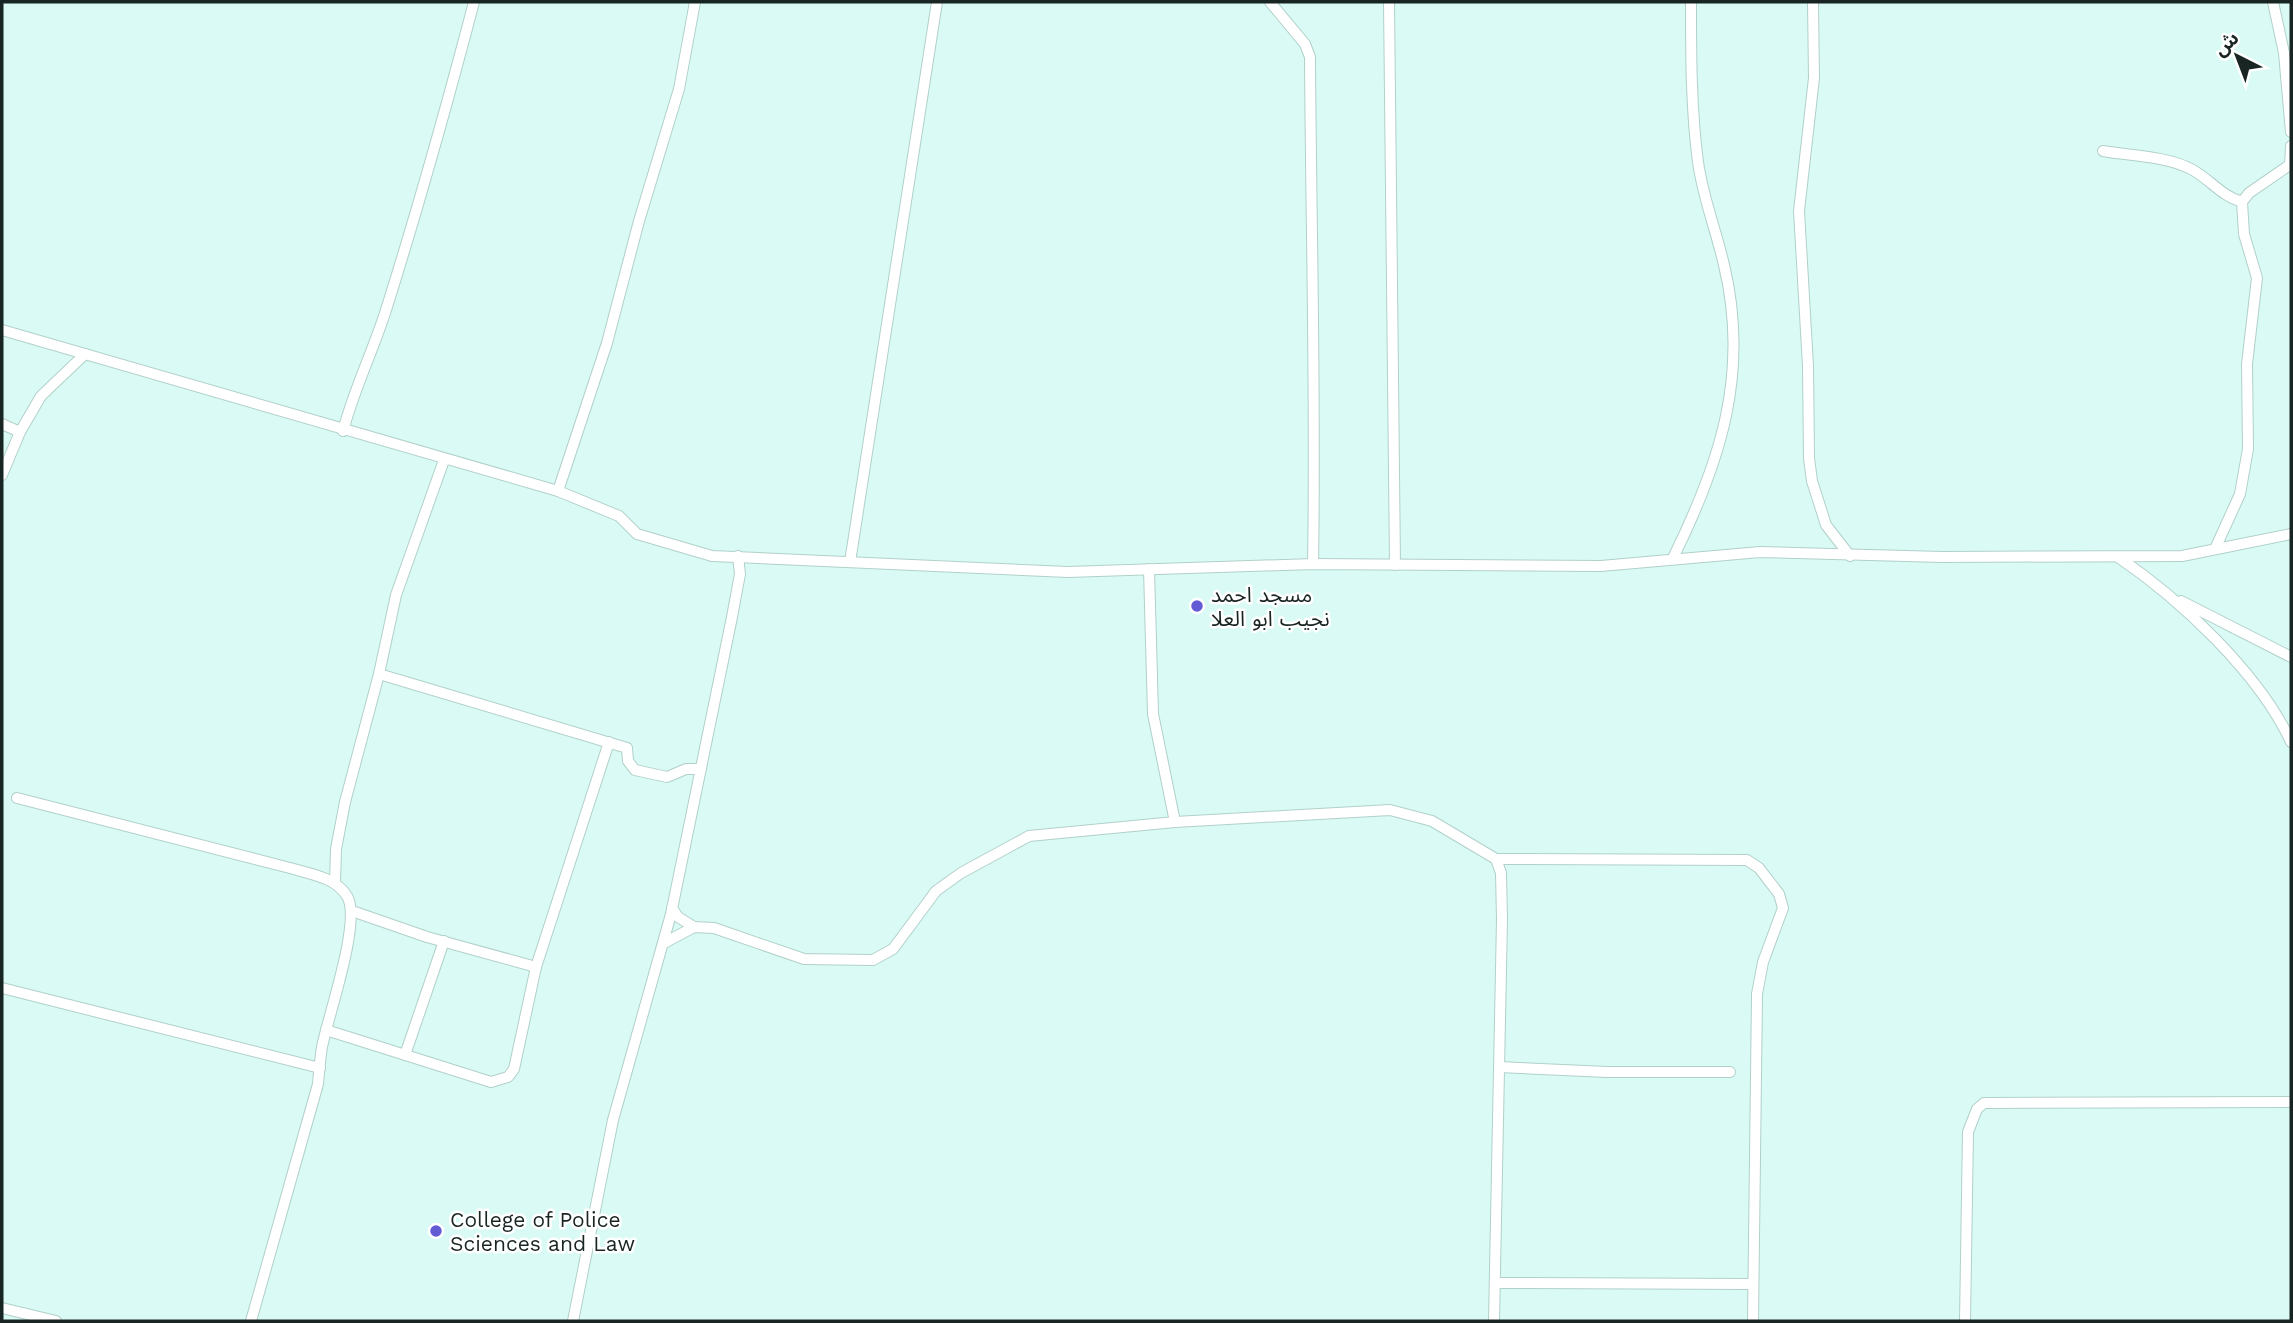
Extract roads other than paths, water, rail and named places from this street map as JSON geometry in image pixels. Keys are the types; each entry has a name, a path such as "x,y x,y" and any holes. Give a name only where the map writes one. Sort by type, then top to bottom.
{"street":[{"path":"343,431 352,397 395,282 463,52 474,2"},
{"path":"558,492 607,342 639,221 679,89 695,2"},
{"path":"850,562 937,2"},
{"path":"1270,2 1305,44 1310,57 1310,208 1314,304 1313,564"},
{"path":"1389,2 1395,565"},
{"path":"1673,558 1702,498 1721,444 1729,400 1731,350 1732,311 1724,266 1705,203 1698,162 1690,2"},
{"path":"1813,2 1814,78 1799,211 1808,366 1809,458 1812,481 1826,524 1850,556"},
{"path":"2273,2 2284,53 2291,132"},
{"path":"2216,549 2240,494 2248,449 2247,364 2257,278 2244,234 2242,202 2249,193 2290,165 2291,146"},
{"path":"2103,151 2178,164 2198,173 2230,198 2242,202"},
{"path":"2,330 558,492 619,516 637,534 712,556 1068,572 1313,564 1601,566 1760,552 1850,556 2182,556 2291,534"},
{"path":"2,475 20,432 41,397 85,354"},
{"path":"2,424 20,432"},
{"path":"335,883 336,849 345,802 379,674 396,595 444,460"},
{"path":"573,1321 613,1120 672,908 738,585 738,556"},
{"path":"2116,556 2169,595 2291,657"},
{"path":"1149,569 1153,714 1174,822"},
{"path":"2169,595 2268,700 2291,742"},
{"path":"379,674 627,748 628,761 635,770 667,777 686,769 701,769"},
{"path":"326,1030 491,1082 508,1077 514,1069 536,967 609,742"},
{"path":"17,798 290,868 335,883 347,896 352,911 310,1117 251,1321"},
{"path":"672,908 677,916 694,927 714,928 804,958 873,960 893,949 936,891 1012,844 1039,835 1174,822 1390,810 1410,813 1432,821 1496,859 1747,860 1759,868 1779,894 1783,908 1763,962 1757,995 1753,1321"},
{"path":"1494,1321 1502,919 1501,873 1496,859"},
{"path":"352,911 536,967"},
{"path":"663,943 694,927"},
{"path":"405,1055 444,941"},
{"path":"2,988 320,1068"},
{"path":"1499,1067 1607,1072 1730,1072"},
{"path":"1965,1321 1968,1132 1977,1109 1984,1103 2291,1102"},
{"path":"1495,1283 1753,1284"},
{"path":"2,1308 56,1321"}],"place":[{"name":"مسجد احمد نجيب ابو العلا","path":"1197,606"},
{"name":"College of Police Sciences and Law","path":"436,1231"}]}
